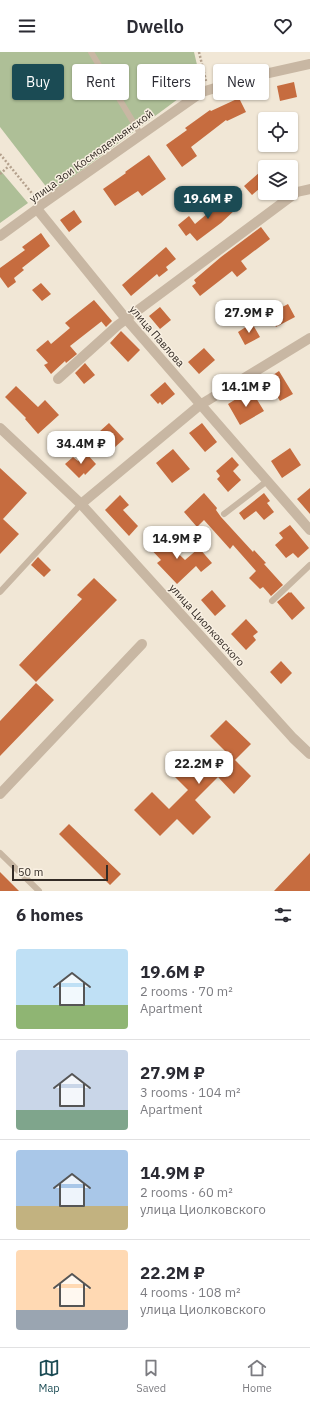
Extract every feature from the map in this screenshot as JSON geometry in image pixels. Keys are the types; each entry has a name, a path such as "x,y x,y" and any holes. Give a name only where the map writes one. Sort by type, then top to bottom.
{"street":[{"name":"улица Зои Космодемьянской","path":"0,236 202,92 251,77 310,64"},
{"path":"58,379 118,325 127,320 297,192 310,190"},
{"name":"улица Павлова","path":"39,207 127,320 310,530"},
{"path":"81,504 200,404 310,338"},
{"name":"улица Циолковского","path":"0,428 81,504 293,738 310,754"},
{"path":"0,794 142,644"}],"lane":[{"path":"91,52 141,135"},
{"path":"224,514 267,481"},
{"path":"0,592 81,504"},
{"path":"272,601 310,565"},
{"path":"0,853 39,891"}],"path":[{"path":"199,52 208,90"},
{"path":"0,154 39,207"},
{"path":"0,174 10,166"}],"green space":[{"path":"0,52 194,52 197,64 137,64 137,100 177,100 51,193 0,127"},
{"path":"0,170 28,203 0,223"}],"building":[{"path":"294,82 297,97 280,101 277,86"},
{"path":"235,100 240,100 246,112 227,121 226,120 191,147 197,156 182,167 166,145 187,130 185,128 210,110 211,111"},
{"path":"149,155 166,179 142,196 138,191 115,206 103,189"},
{"path":"258,174 258,190 252,195 244,186"},
{"path":"226,195 236,209 221,223 197,241 190,233 186,236 178,225 189,216 195,224 214,208 216,204"},
{"path":"74,210 82,222 69,232 60,220"},
{"path":"261,227 270,239 241,261 247,269 237,277 232,271 200,296 192,286 196,283 194,280 221,257"},
{"path":"41,233 50,246 22,268 24,270 14,278 16,282 8,288 0,277 0,268 25,250 22,247"},
{"path":"166,247 176,259 166,267 168,270 159,277 157,274 131,296 122,285"},
{"path":"41,283 51,294 42,301 32,290"},
{"path":"94,300 112,321 106,327 101,321 70,346 77,354 66,363 65,361 51,374 44,365 48,363 36,350 48,340 51,344 70,328 65,323"},
{"path":"288,304 295,317 276,327 269,314"},
{"path":"160,307 171,320 160,329 149,316"},
{"path":"252,323 260,337 245,345 238,332"},
{"path":"121,331 140,350 128,362 110,343"},
{"path":"204,348 215,360 199,374 188,362"},
{"path":"85,363 95,375 84,384 75,373"},
{"path":"279,371 293,394 280,401 267,379"},
{"path":"165,382 175,394 162,405 160,402 158,404 150,395"},
{"path":"16,386 38,407 45,400 59,415 38,434 25,419 26,418 5,397"},
{"path":"251,390 264,411 240,425 228,404"},
{"path":"109,423 124,439 114,448 99,432"},
{"path":"202,423 217,442 205,452 189,433"},
{"path":"290,448 301,465 282,478 271,461"},
{"path":"173,449 190,469 172,483 156,463"},
{"path":"86,453 96,464 85,475 84,473 79,478 65,464 73,457 78,461"},
{"path":"232,457 239,465 233,471 241,480 228,492 217,479 220,476 216,471"},
{"path":"0,468 27,493 3,519 19,534 0,554"},
{"path":"310,488 310,514 297,499"},
{"path":"204,493 217,508 216,510 221,517 253,552 254,550 266,563 264,564 283,585 271,596 263,587 260,589 249,578 256,571 233,545 230,549 204,520 197,527 184,512"},
{"path":"264,493 270,501 267,503 274,512 264,520 256,511 244,520 239,513"},
{"path":"120,495 129,505 123,510 138,526 129,536 105,510"},
{"path":"290,525 309,548 298,558 293,553 286,558 275,545 283,538 279,533"},
{"path":"158,534 185,560 199,548 212,563 201,572 196,566 177,584 157,563 161,560 147,545"},
{"path":"38,557 51,570 44,577 31,565"},
{"path":"94,578 117,600 36,682 19,665 82,599 77,595"},
{"path":"212,590 226,606 215,616 201,600"},
{"path":"291,592 305,608 292,620 277,602"},
{"path":"246,619 258,632 253,636 256,640 246,650 231,634"},
{"path":"281,661 292,673 281,684 270,672"},
{"path":"36,683 54,700 0,756 0,721"},
{"path":"226,720 251,744 235,760 251,776 234,794 218,777 195,800 211,817 193,835 177,819 160,836 134,810 152,792 169,809 188,790 171,773 189,755 206,772 226,752 210,736"},
{"path":"69,824 121,874 110,885 59,834"},
{"path":"310,853 310,891 274,891"},
{"path":"0,872 19,891 0,891"}]}
